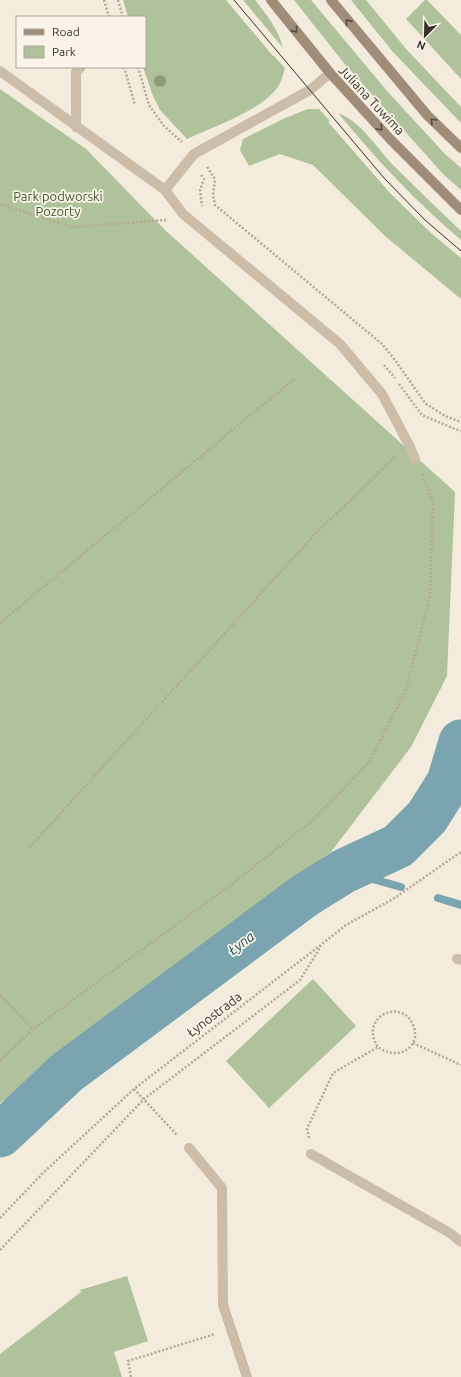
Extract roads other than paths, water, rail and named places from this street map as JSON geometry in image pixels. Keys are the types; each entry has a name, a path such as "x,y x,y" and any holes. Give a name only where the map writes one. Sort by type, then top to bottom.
{"main road":[{"name":"Juliana Tuwima","path":"271,0 330,73 390,139 461,210"},
{"path":"331,0 428,116 461,148"}],"lane":[{"path":"76,127 76,72 80,68"},
{"path":"0,71 165,190 183,214 340,344 382,394 415,459"},
{"path":"165,190 194,154 310,90 330,73"},
{"path":"189,1148 222,1188 223,1305 247,1377"},
{"path":"311,1154 450,1233 461,1242"}],"waterway":[{"name":"Łyna","path":"0,1135 66,1073 304,896 344,871 398,846 427,817 449,782 461,742"},
{"path":"344,871 401,887"},
{"path":"438,898 461,905"}],"tram line":[{"path":"234,0 384,178 425,220 461,251"}],"park label":[{"name":"Park podworski Pozorty","path":"58,204"}]}
